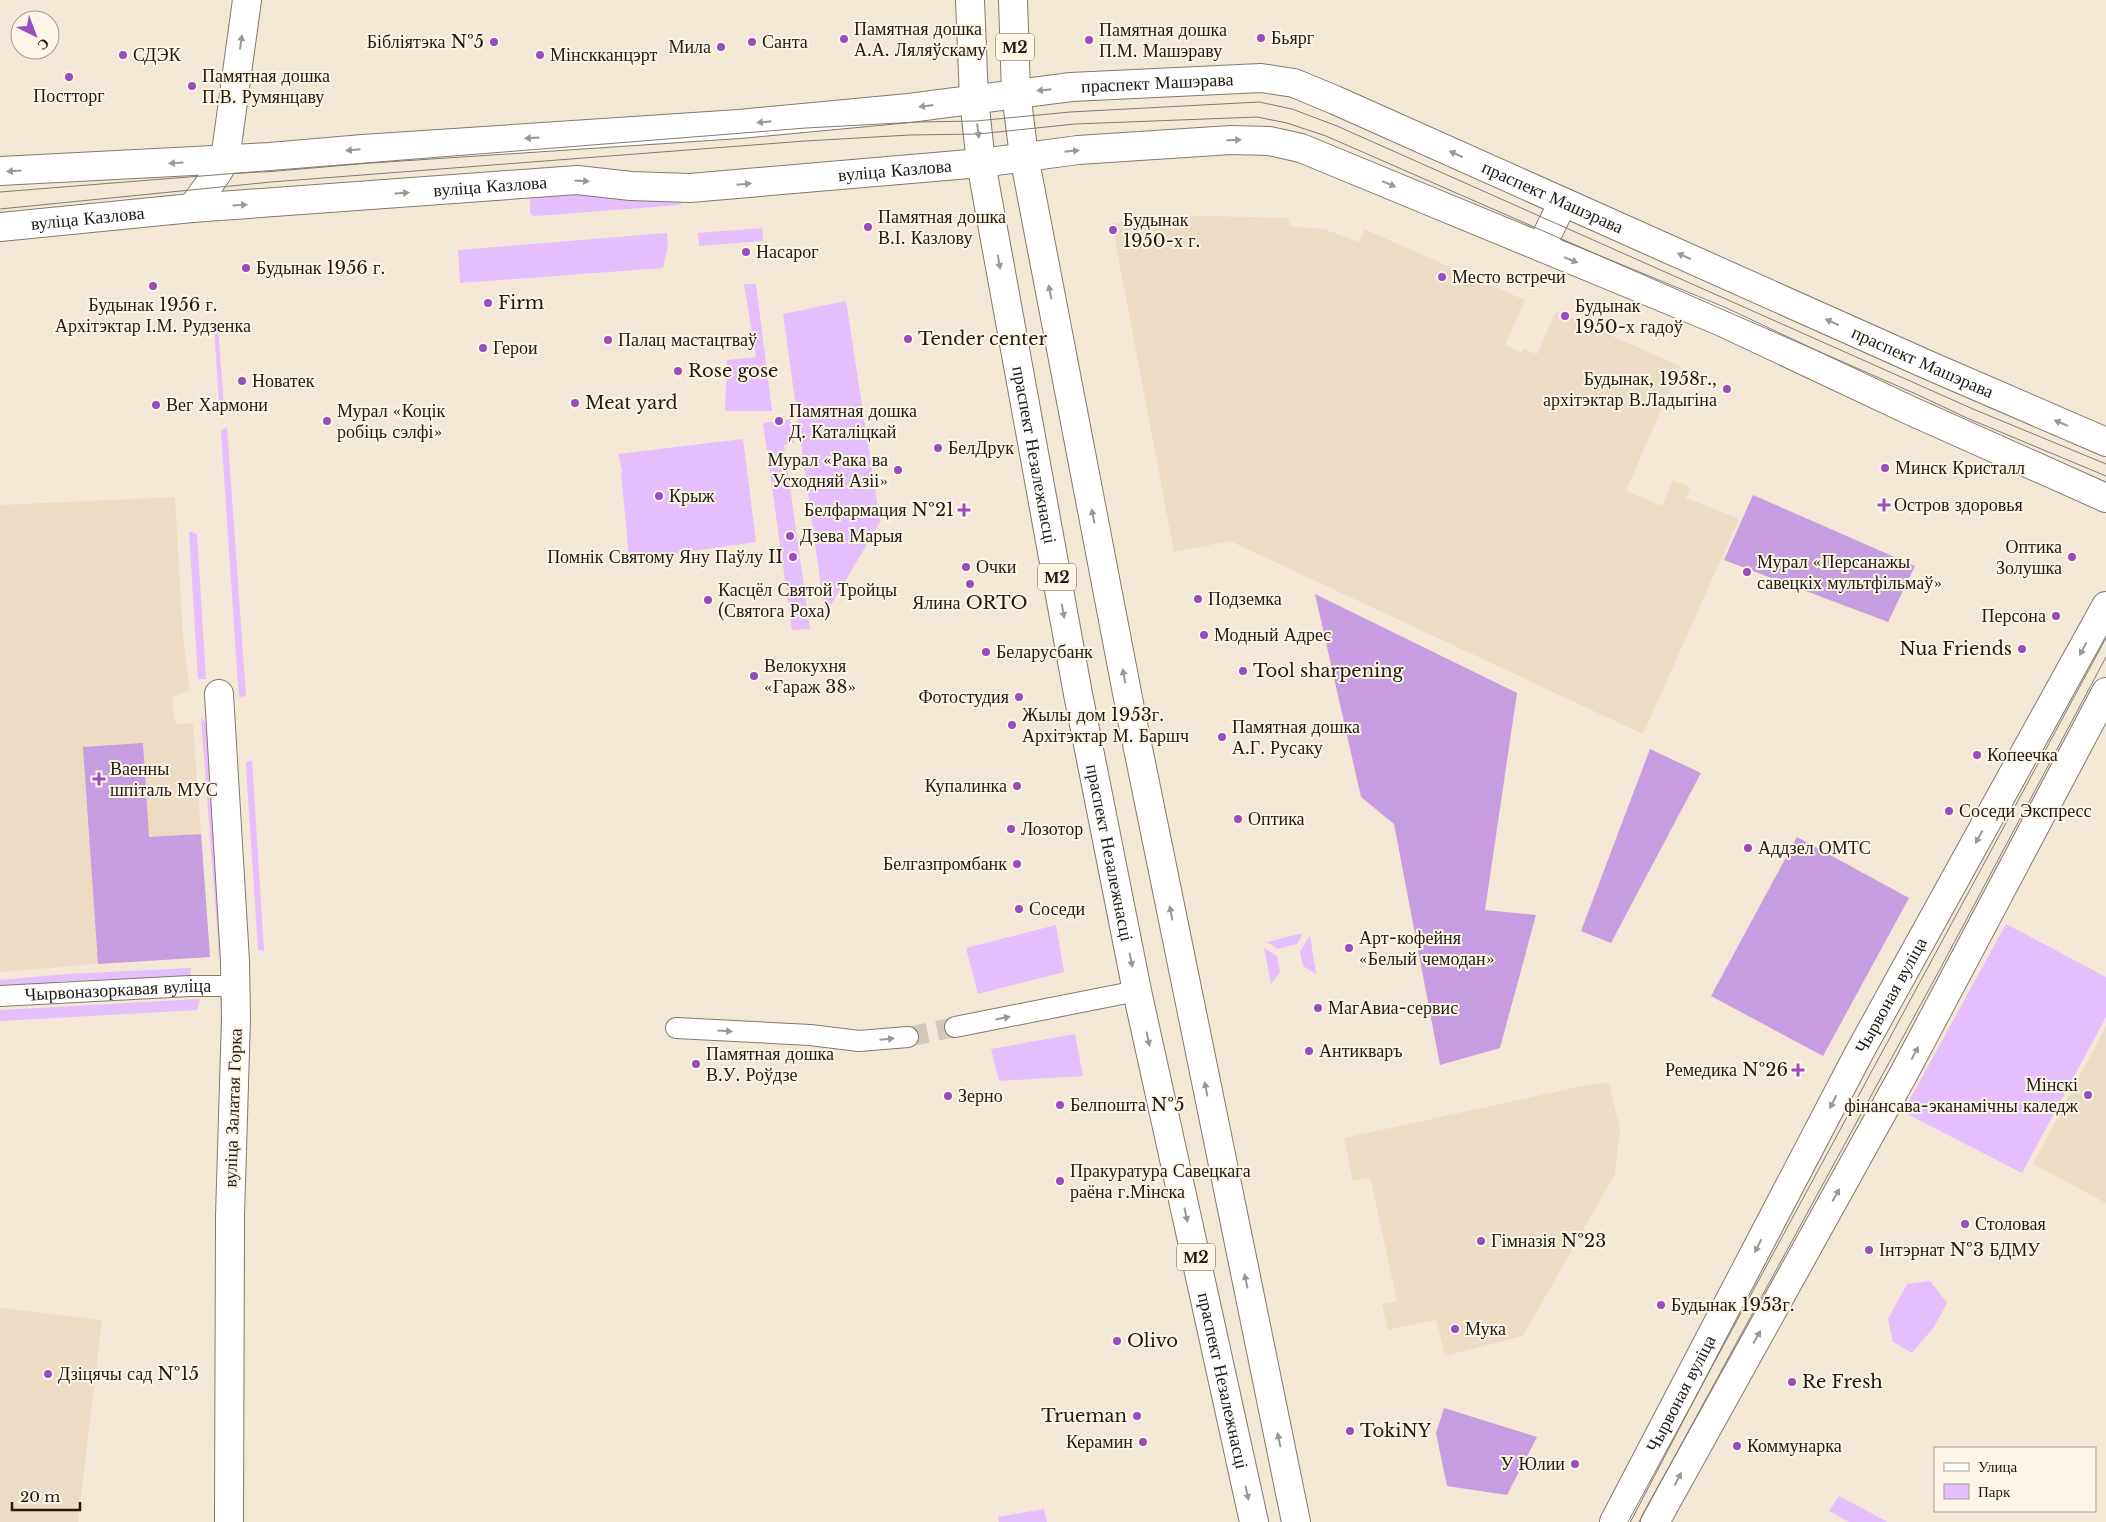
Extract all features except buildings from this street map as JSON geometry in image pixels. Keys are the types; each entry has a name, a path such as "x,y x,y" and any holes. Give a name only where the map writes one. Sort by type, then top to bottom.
{"main road":[{"path":"192,208 225,160 247,0"},
{"name":"праспект Незалежнасці","path":"970,0 974,99 981,163 1077,684 1137,991 1254,1522"},
{"name":"М2","path":"1013,0 1016,93 1024,156 1135,733 1296,1522"},
{"name":"праспект Машэрава","path":"974,99 1071,87 1261,78 1294,83 1919,361 2106,442"},
{"path":"0,172 225,160 739,124 909,108 974,99"},
{"path":"981,163 1078,150 1231,140 1269,140 1301,148 1720,321 1909,410 2106,498"},
{"name":"вуліца Казлова","path":"0,227 192,208 577,180 631,186 690,188 981,163"},
{"path":"1541,247 1563,202"},
{"name":"Чырвоная вуліца","path":"1614,1522 1859,1052 2106,606"},
{"name":"Чырвоная вуліца","path":"1655,1522 1903,1076 2106,692"},
{"name":"вуліца Залатая Горка","path":"219,694 235,986 230,1236 229,1522"}],"street":[{"name":"Чырвоназоркавая вуліца","path":"0,996 190,986 235,986"},
{"path":"955,1027 1137,991"},
{"path":"676,1028 810,1036 859,1041 908,1037"}],"shaded area":[{"path":"1164,215 1289,218 1290,226 1324,229 1359,242 1364,229 1525,300 1505,345 1521,353 1524,349 1537,354 1556,311 1680,366 1626,491 1662,506 1673,480 1690,487 1686,498 1739,519 1643,734 1230,541 1174,552 1112,224"},
{"path":"1753,495 1915,566 1888,622 1724,560"},
{"name":"Ваенны шпіталь МУС","path":"175,497 183,637 190,690 173,697 173,711 176,724 193,723 210,957 0,972 0,505"},
{"path":"1315,594 1517,693 1485,910 1536,915 1500,1048 1440,1065 1394,824 1361,797"},
{"path":"143,743 149,837 201,834 210,957 98,964 83,747"},
{"path":"1650,749 1701,773 1611,943 1581,931"},
{"path":"1797,837 1909,898 1823,1056 1711,996"},
{"name":"Мінскі фінансава-эканамічны каледж","path":"2106,1026 2106,1203 2033,1164"},
{"name":"Гімназія №23","path":"1609,1082 1620,1130 1615,1174 1523,1336 1445,1356 1436,1320 1388,1330 1382,1304 1397,1301 1370,1177 1353,1181 1344,1138 1587,1085"},
{"name":"Дзіцячы сад №15","path":"0,1308 102,1320 78,1522 0,1522"},
{"path":"1444,1408 1537,1437 1507,1495 1447,1486 1436,1433"}],"green space":[{"path":"599,191 680,200 681,205 531,215 530,196"},
{"path":"762,228 763,241 699,246 698,233"},
{"path":"667,233 668,246 663,268 460,283 458,250"},
{"path":"744,284 756,284 772,411 725,411 727,360 756,357"},
{"path":"846,301 880,522 825,615 783,314"},
{"path":"214,328 218,328 224,406 219,402"},
{"path":"790,419 794,443 784,445 810,629 792,630 763,423"},
{"path":"227,427 246,696 239,697 221,431"},
{"path":"743,439 756,542 666,555 629,558 621,471 623,474 618,454"},
{"path":"189,531 197,534 206,679 198,679"},
{"path":"201,718 212,728 225,954 219,954"},
{"path":"252,760 264,951 258,950 247,782 246,762"},
{"path":"2006,924 2106,977 2106,1017 2022,1173 1903,1112"},
{"path":"1056,925 1064,972 978,994 966,948"},
{"path":"1303,933 1297,944 1278,949 1267,942"},
{"path":"1310,935 1316,974 1303,966 1300,952"},
{"path":"1264,948 1277,956 1280,972 1271,984"},
{"path":"191,968 190,977 67,981 0,987 0,980 67,974"},
{"path":"200,999 197,1010 0,1021 0,1010"},
{"path":"1075,1034 1083,1076 999,1081 991,1049"},
{"path":"1930,1281 1947,1303 1934,1327 1912,1353 1893,1342 1888,1319 1907,1284"},
{"path":"1839,1496 1888,1522 1849,1522 1829,1511"},
{"path":"1044,1509 1047,1522 999,1522 998,1517"}],"tunnel":[{"path":"908,1037 955,1027"}],"tram line":[{"path":"0,192 806,128 976,121 1070,112 1259,102 1292,109 1337,126 1973,409 2106,464"},
{"path":"0,209 271,182 805,141 910,135 978,134 1075,124 1257,117 1287,123 1326,136 1967,418 2106,476"},
{"path":"1628,1522 2106,638"},
{"path":"1639,1522 1939,971 2106,657"}],"place":[{"name":"Бьярг","path":"1261,38"},
{"name":"Памятная дошка А.А. Ляляўскаму","path":"844,39"},
{"name":"Памятная дошка П.М. Машэраву","path":"1089,40"},
{"name":"Бібліятэка №5","path":"494,42"},
{"name":"Санта","path":"752,42"},
{"name":"Мила","path":"721,47"},
{"name":"СДЭК","path":"123,55"},
{"name":"Мінскканцэрт","path":"540,55"},
{"name":"Постторг","path":"69,77"},
{"name":"Памятная дошка П.В. Румянцаву","path":"192,86"},
{"name":"Памятная дошка В.І. Казлову","path":"868,227"},
{"name":"Будынак 1950-х г.","path":"1113,230"},
{"name":"Насарог","path":"746,252"},
{"name":"Будынак 1956 г.","path":"246,268"},
{"name":"Место встречи","path":"1442,277"},
{"name":"Будынак 1956 г. Архітэктар І.М. Рудзенка","path":"153,286"},
{"name":"Firm","path":"488,303"},
{"name":"Будынак 1950-х гадоў","path":"1565,316"},
{"name":"Tender center","path":"908,339"},
{"name":"Палац мастацтваў","path":"608,340"},
{"name":"Герои","path":"483,348"},
{"name":"Rose gose","path":"678,371"},
{"name":"Новатек","path":"242,381"},
{"name":"Будынак, 1958г., архітэктар В.Ладыгіна","path":"1727,389"},
{"name":"Meat yard","path":"575,403"},
{"name":"Вег Хармони","path":"156,405"},
{"name":"Мурал «Коцік робіць сэлфі»","path":"327,421"},
{"name":"Памятная дошка Д. Каталіцкай","path":"779,421"},
{"name":"БелДрук","path":"938,448"},
{"name":"Минск Кристалл","path":"1885,468"},
{"name":"Мурал «Рака ва Усходняй Азіі»","path":"898,470"},
{"name":"Крыж","path":"659,496"},
{"name":"Остров здоровья","path":"1884,505"},
{"name":"Белфармация №21","path":"964,510"},
{"name":"Дзева Марыя","path":"790,536"},
{"name":"Помнік Святому Яну Паўлу II","path":"793,557"},
{"name":"Оптика Золушка","path":"2072,557"},
{"name":"Очки","path":"966,567"},
{"name":"Мурал «Персанажы савецкіх мультфільмаў»","path":"1747,572"},
{"name":"Ялина ORTO","path":"970,584"},
{"name":"Подземка","path":"1198,599"},
{"name":"Касцёл Святой Тройцы (Святога Роха)","path":"708,600"},
{"name":"Персона","path":"2056,616"},
{"name":"Модный Адрес","path":"1204,635"},
{"name":"Nua Friends","path":"2022,649"},
{"name":"Беларусбанк","path":"986,652"},
{"name":"Tool sharpening","path":"1243,671"},
{"name":"Велокухня «Гараж 38»","path":"754,676"},
{"name":"Фотостудия","path":"1019,697"},
{"name":"Жылы дом 1953г. Архітэктар М. Баршч","path":"1012,725"},
{"name":"Памятная дошка А.Г. Русаку","path":"1222,737"},
{"name":"Копеечка","path":"1977,755"},
{"name":"Ваенны шпіталь МУС","path":"99,779"},
{"name":"Купалинка","path":"1017,786"},
{"name":"Соседи Экспресс","path":"1949,811"},
{"name":"Оптика","path":"1238,819"},
{"name":"Лозотор","path":"1011,829"},
{"name":"Аддзел ОМТС","path":"1748,848"},
{"name":"Белгазпромбанк","path":"1017,864"},
{"name":"Соседи","path":"1019,909"},
{"name":"Арт-кофейня «Белый чемодан»","path":"1349,948"},
{"name":"МагАвиа-сервис","path":"1318,1008"},
{"name":"Антикваръ","path":"1309,1051"},
{"name":"Памятная дошка В.У. Роўдзе","path":"696,1064"},
{"name":"Ремедика №26","path":"1798,1070"},
{"name":"Мінскі фінансава-эканамічны каледж","path":"2088,1095"},
{"name":"Зерно","path":"948,1096"},
{"name":"Белпошта №5","path":"1060,1105"},
{"name":"Пракуратура Савецкага раёна г.Мінска","path":"1060,1181"},
{"name":"Столовая","path":"1965,1224"},
{"name":"Гімназія №23","path":"1481,1241"},
{"name":"Інтэрнат №3 БДМУ","path":"1869,1250"},
{"name":"Будынак 1953г.","path":"1661,1305"},
{"name":"Мука","path":"1455,1329"},
{"name":"Olivo","path":"1117,1341"},
{"name":"Дзіцячы сад №15","path":"48,1374"},
{"name":"Re Fresh","path":"1792,1382"},
{"name":"Trueman","path":"1137,1416"},
{"name":"TokiNY","path":"1350,1431"},
{"name":"Керамин","path":"1143,1442"},
{"name":"Коммунарка","path":"1737,1446"},
{"name":"У Юлии","path":"1575,1464"}]}
